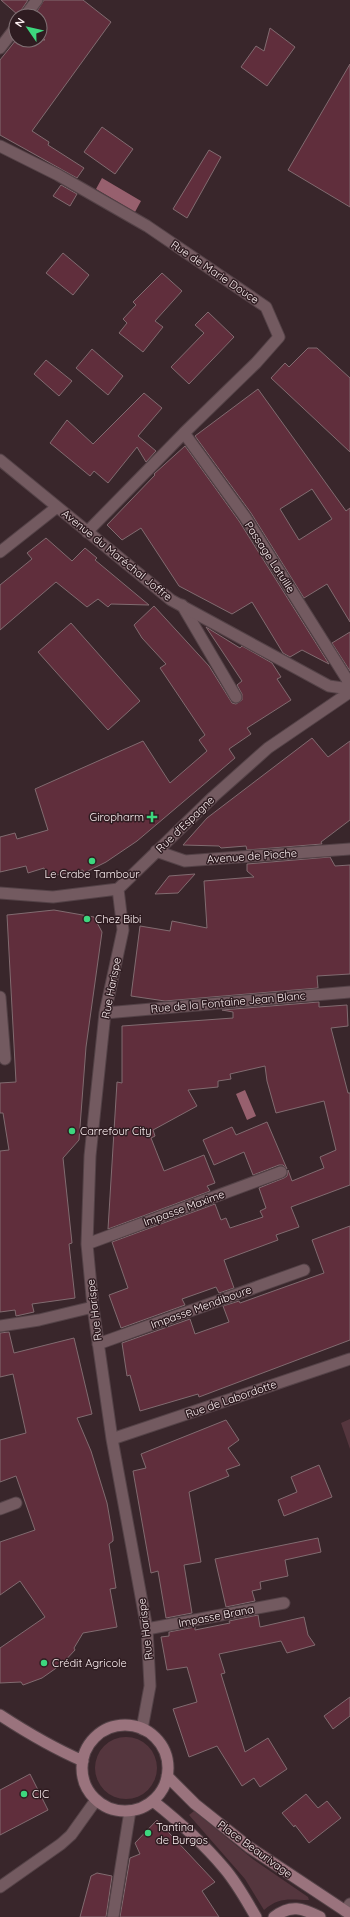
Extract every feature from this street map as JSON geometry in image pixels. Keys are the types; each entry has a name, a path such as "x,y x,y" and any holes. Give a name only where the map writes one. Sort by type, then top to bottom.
{"main road":[{"path":"0,1715 66,1754 82,1761"},
{"path":"132,1726 142,1729 152,1735 160,1743 165,1754 168,1765 167,1776 162,1790 153,1801 130,1811 106,1807 96,1800 84,1782 82,1761 92,1740 110,1728 132,1726"},
{"name":"Place Beaurivage","path":"167,1776 195,1804 249,1846 348,1910"},
{"path":"153,1801 169,1814 224,1868 240,1889 256,1917"},
{"path":"274,1917 284,1909 298,1908 320,1917"}],"street":[{"path":"0,48 8,38"},
{"name":"Rue de Marie Douce","path":"0,146 58,175 148,226 266,307 279,337 256,363 184,433 88,532"},
{"name":"Passage Latuille","path":"184,433 245,517 350,684"},
{"name":"Avenue du Maréchal Joffre","path":"0,460 171,600 329,686 350,691"},
{"path":"0,552 57,507"},
{"path":"182,605 236,698"},
{"name":"Rue d'Espagne","path":"118,889 213,797 268,748 350,691"},
{"name":"Avenue de Pioche","path":"156,851 185,861 350,849"},
{"path":"0,893 52,897 118,889"},
{"name":"Rue Harispe","path":"118,889 123,930 105,1012 90,1156 87,1244 93,1307 112,1440 147,1629 150,1686 142,1729"},
{"name":"Rue de la Fontaine Jean Blanc","path":"105,1012 350,992"},
{"path":"0,997 5,1058"},
{"name":"Impasse Maxime","path":"87,1244 282,1172"},
{"name":"Impasse Mendiboure","path":"98,1344 304,1270"},
{"path":"0,1326 39,1320 93,1307"},
{"name":"Rue de Labordotte","path":"112,1440 350,1358"},
{"path":"0,1509 16,1503"},
{"name":"Impasse Brana","path":"147,1629 284,1603"},
{"path":"0,1887 61,1844 71,1835 96,1800"},
{"path":"113,1917 130,1811"}],"shaded area":[{"path":"102,178 141,201 135,212 96,189"},
{"path":"245,1090 256,1116 247,1120 236,1094"},
{"path":"350,1419 350,1449 341,1423"},
{"path":"126,1737 138,1740 148,1746 154,1756 157,1768 154,1780 148,1790 138,1796 126,1799 114,1796 104,1790 98,1780 95,1768 98,1756 104,1746 114,1740"},
{"path":"194,1811 254,1860 308,1897 309,1900 291,1899 280,1901 264,1910 245,1879 189,1815"}],"building":[{"path":"1,0 28,0 23,8 10,8"},
{"path":"44,0 83,0 111,22 32,131 49,142 48,145 84,168 77,178 0,135 0,60 10,48 48,48 48,8 39,8"},
{"path":"270,28 295,47 267,86 241,67 256,46 264,51"},
{"path":"350,64 350,207 288,170"},
{"path":"102,127 133,149 115,174 84,152"},
{"path":"209,150 221,157 187,218 173,209"},
{"path":"61,185 77,194 70,206 53,196"},
{"path":"63,253 89,275 73,295 46,273"},
{"path":"162,273 182,291 155,321 163,327 143,352 119,333 127,323 123,319 136,305 133,302"},
{"path":"208,312 234,337 189,384 171,367 204,333 195,325"},
{"path":"308,348 317,348 350,378 350,452 271,378 285,363 289,367"},
{"path":"92,349 123,376 108,395 76,368"},
{"path":"46,360 72,381 59,396 34,374"},
{"path":"258,389 346,511 350,508 350,622 327,584 304,598 251,513 195,436","holes":["312,489 332,519 299,540 280,509"]},
{"path":"144,393 162,408 138,436 156,451 146,462 137,447 108,483 94,471 90,476 50,443 67,420 93,444"},
{"path":"185,446 239,521 329,664 302,650 290,657 283,653 252,602 232,614 179,586 141,528 122,540 107,525 155,475 154,474"},
{"path":"46,538 72,561 85,548 97,558 95,560 149,605 111,604 108,607 98,599 87,607 56,582 0,630 0,585 32,559 27,553"},
{"path":"154,606 209,666 232,703 236,704 242,700 242,694 237,685 242,681 206,627 240,648 242,646 272,663 281,677 277,679 291,700 247,728 251,734 229,749 235,758 137,841 106,862 84,873 83,870 46,877 44,868 28,873 26,866 0,872 0,837 15,833 17,839 48,830 35,789 143,741 170,783 207,751 199,740 205,735 160,668 166,664 142,638 134,625"},
{"path":"71,623 140,701 108,730 38,652"},
{"path":"350,632 350,671 332,643"},
{"path":"312,738 328,757 350,741 350,820 321,842 322,844 247,850 246,846 221,848 219,846 183,845 207,818"},
{"path":"330,857 335,866 350,865 350,974 317,976 318,988 165,1001 131,996 140,926 170,931 172,921 207,928 204,881 254,877 247,871 247,864"},
{"path":"195,874 178,893 155,894 169,876"},
{"path":"54,910 94,917 102,932 86,1047 79,1140 63,1158 72,1243 69,1244 75,1298 32,1304 34,1312 16,1316 15,1310 0,1312 0,1151 9,1150 3,1113 0,1113 0,1083 16,1082 7,915"},
{"path":"319,1002 319,1007 347,1005 348,1026 331,1028 348,1093 350,1093 350,1185 291,1207 299,1227 276,1235 278,1240 224,1260 234,1288 219,1293 216,1287 182,1299 185,1305 121,1328 109,1295 128,1288 112,1242 215,1204 221,1220 226,1218 230,1228 263,1217 260,1211 266,1208 259,1188 284,1178 287,1176 288,1170 292,1181 324,1168 320,1157 336,1150 324,1101 276,1113 267,1081 265,1066 230,1074 231,1079 218,1081 218,1087 188,1090 197,1106 153,1130 155,1136 151,1138 164,1171 204,1155 215,1183 207,1186 210,1191 108,1229 117,1082 122,1083 122,1026 233,1018 233,1012 222,1010"},
{"path":"267,1122 287,1169 283,1165 279,1165 253,1175 244,1152 214,1165 203,1140 232,1127 236,1135"},
{"path":"350,1226 350,1340 199,1397 198,1394 140,1411 130,1375 127,1376 122,1343 190,1319 195,1334 229,1322 223,1306 239,1301 240,1303 324,1273 312,1240"},
{"path":"9,1332 14,1353 74,1338 92,1414 77,1418 91,1451 107,1503 113,1537 113,1541 109,1544 116,1588 110,1589 117,1627 83,1633 74,1648 75,1650 62,1664 42,1678 23,1685 21,1682 0,1683 0,1648 45,1617 20,1581 0,1595 0,1542 35,1530 16,1476 0,1482 0,1440 26,1433 13,1374 0,1377 0,1333"},
{"path":"226,1420 239,1440 228,1448 240,1465 226,1470 229,1476 189,1492 201,1562 184,1565 192,1613 166,1618 158,1571 151,1573 133,1471 146,1468 141,1454"},
{"path":"319,1465 332,1497 284,1516 278,1500 297,1492 291,1477"},
{"path":"318,1538 321,1552 285,1560 288,1576 260,1582 261,1589 252,1591 255,1601 226,1607 215,1559"},
{"path":"258,1615 260,1627 304,1617 308,1635 315,1645 287,1653 281,1641 219,1654 225,1673 221,1674 245,1752 268,1738 287,1769 260,1787 254,1778 242,1786 217,1746 189,1757 173,1709 197,1702 187,1667 167,1670 161,1637 169,1636 169,1632 195,1627 195,1630 230,1623 229,1621"},
{"path":"350,1697 350,1716 333,1729 324,1716"},
{"path":"30,1774 48,1810 0,1835 0,1790"},
{"path":"306,1794 318,1808 327,1801 341,1818 309,1843 295,1825 294,1827 282,1813"},
{"path":"157,1820 215,1882 202,1891 219,1917 120,1917 130,1858 140,1854 135,1843"},
{"path":"97,1873 112,1876 106,1917 80,1917 91,1876"}],"place":[{"name":"Giropharm","path":"152,817"},
{"name":"Le Crabe Tambour","path":"92,861"},
{"name":"Chez Bibi","path":"87,919"},
{"name":"Carrefour City","path":"72,1131"},
{"name":"Crédit Agricole","path":"44,1663"},
{"name":"CIC","path":"24,1794"},
{"name":"Tantina de Burgos","path":"148,1833"}]}
